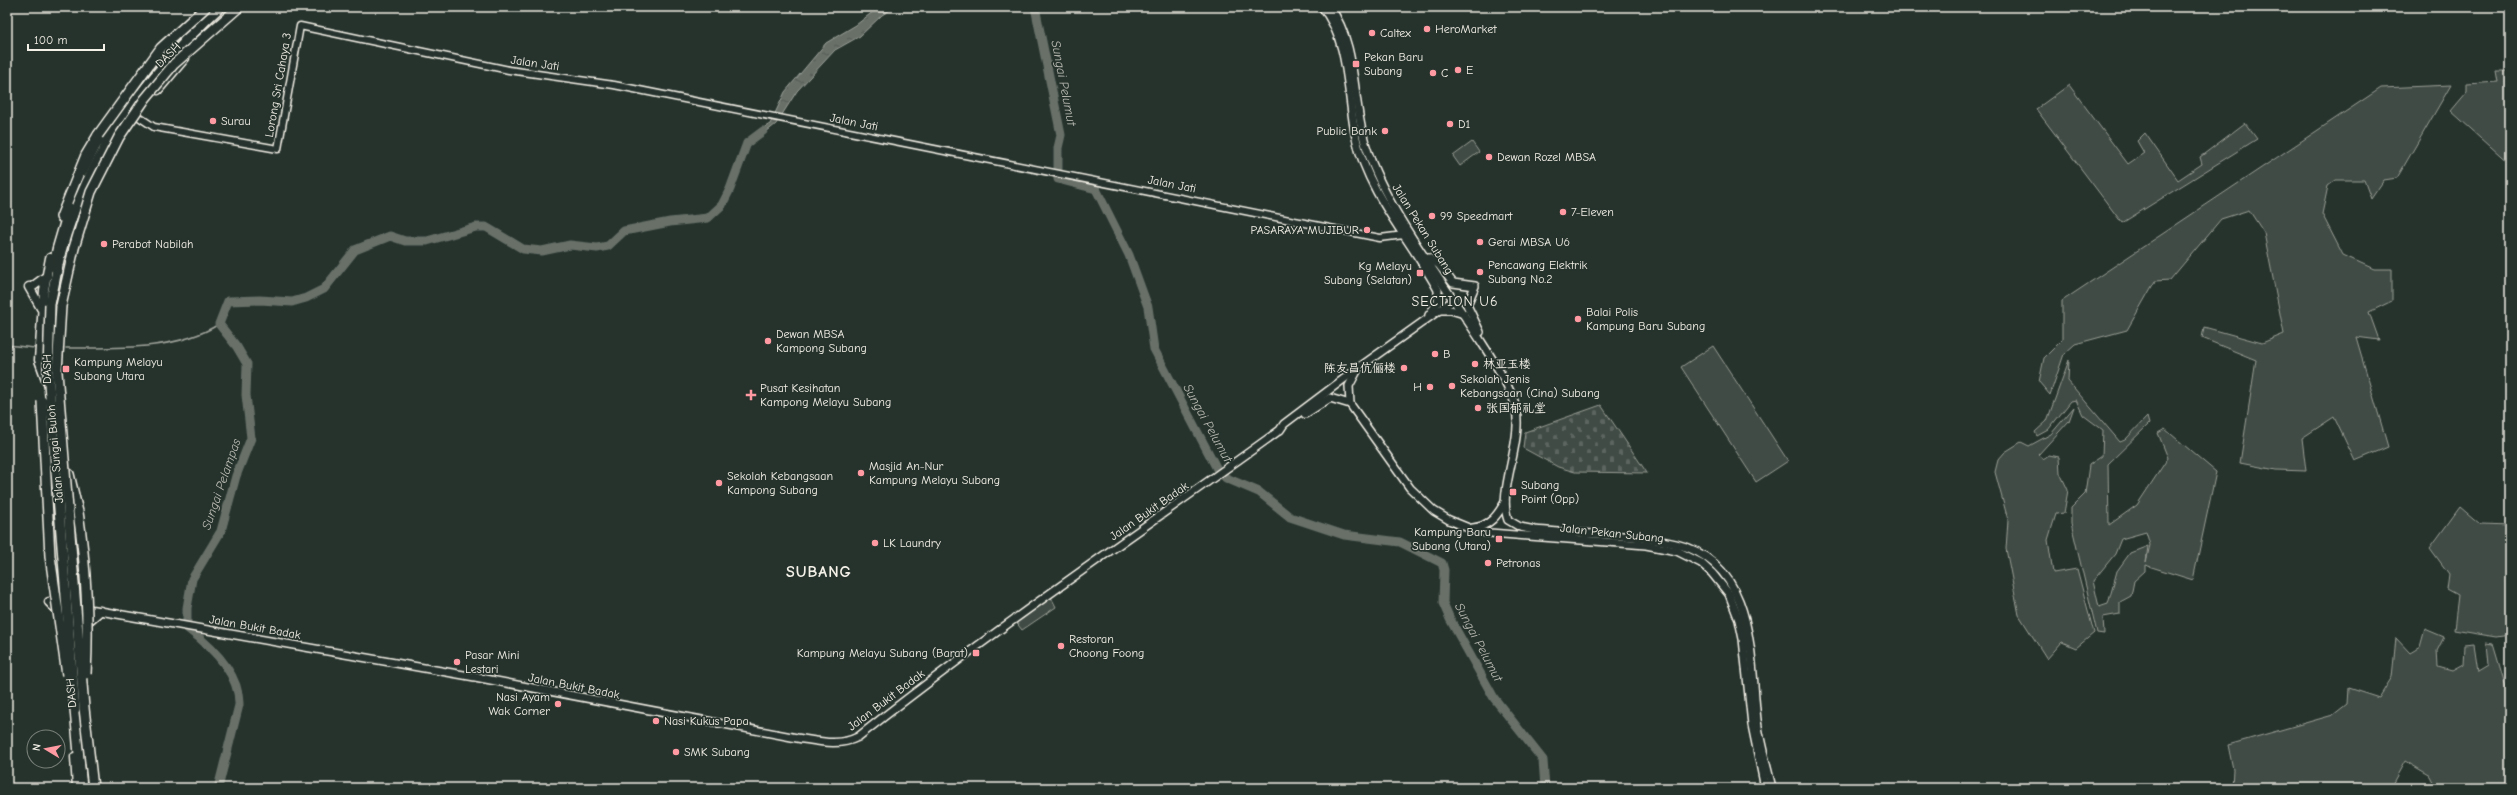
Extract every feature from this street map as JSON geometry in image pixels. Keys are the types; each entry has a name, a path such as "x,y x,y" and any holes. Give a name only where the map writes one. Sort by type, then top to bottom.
{"highway":[{"path":"184,40 198,16 201,7"},
{"path":"47,383 39,360 42,310 47,276 61,217 86,155 98,135 162,48 206,7"},
{"name":"Jalan Sungai Buloh","path":"77,788 47,383 46,357 50,291 56,248 74,194 96,146 143,84 216,7"},
{"name":"DASH","path":"94,788 80,709 48,371 50,304 61,251 75,208 95,162 112,132 148,81 188,37 220,7"},
{"name":"Jalan Sungai Buloh","path":"94,788 81,608 60,384 62,319 66,293 79,232 98,178 122,136 136,115 191,52 237,8"},
{"name":"DASH","path":"82,788 80,709 57,372 61,306 70,262 91,192 119,137 145,99 174,64 237,8"},
{"path":"61,217 74,194"},
{"path":"42,310 31,287 47,276"},
{"path":"42,401 50,556 69,691 80,709"},
{"path":"69,474 78,512 85,561 88,637 80,709"},
{"path":"49,602 56,608 64,622"},
{"path":"82,630 91,617 100,611"}],"main road":[{"name":"Jalan Pekan Subang","path":"1322,7 1339,35 1356,138 1362,157 1398,225 1434,284 1439,296 1435,308 1423,323"},
{"name":"Jalan Pekan Subang","path":"1330,7 1338,17 1344,31 1351,57 1363,137 1370,157 1400,217 1455,299 1513,399 1516,414 1516,440 1506,500 1508,520 1520,527 1634,537 1678,544 1697,553 1719,570 1730,583 1745,613 1750,640 1758,721 1772,788"},
{"path":"1425,255 1439,265 1453,283 1475,286 1467,305 1478,329 1479,338"},
{"name":"Jalan Bukit Badak","path":"63,605 475,677 790,736 840,743 858,737 944,670 1280,430 1284,424 1361,366 1455,299"},
{"path":"1440,310 1464,314"},
{"path":"1280,430 1286,428 1327,399 1336,398 1350,404 1349,386 1361,366"},
{"name":"Jalan Pekan Subang","path":"1350,404 1410,488 1420,499 1449,520 1490,534 1658,547 1677,551 1701,563 1712,573 1729,594 1740,620 1744,639 1752,725 1765,788"},
{"name":"Jalan Pekan Subang","path":"1470,528 1482,527 1494,519 1506,500"}],"street":[{"name":"Lorong Sri Cahaya 3","path":"136,115 154,127 278,149 300,26"},
{"name":"Jalan Jati","path":"300,26 509,70 614,85 784,120 1388,238 1404,235"},
{"path":"1388,238 1398,225"}],"green space":[{"path":"2496,71 2510,71 2510,164 2451,111 2467,92 2467,84 2498,82"},
{"path":"2069,85 2128,164 2144,153 2137,141 2145,133 2178,180 2202,164 2200,157 2245,123 2257,139 2122,223 2036,109"},
{"path":"2451,85 2397,178 2384,180 2371,199 2364,180 2336,180 2328,186 2322,214 2343,255 2374,269 2392,269 2392,301 2369,312 2379,340 2356,337 2388,447 2355,461 2334,417 2302,438 2306,471 2276,470 2240,463 2256,360 2202,338 2204,327 2262,343 2284,334 2264,233 2249,210 2221,219 2170,280 2155,281 2127,330 2075,344 2064,354 2050,395 2039,382 2044,358 2062,340 2062,301 2381,88"},
{"path":"1472,142 1479,152 1460,166 1453,156"},
{"path":"1713,346 1788,461 1756,482 1681,367"},
{"path":"2069,360 2068,381 2120,442 2125,440 2147,417 2149,424 2108,464 2109,525 2137,505 2168,458 2158,433 2165,429 2216,472 2193,580 2145,565 2145,571 2134,581 2131,596 2120,602 2120,614 2103,617 2104,634 2097,633 2071,523 2071,508 2085,494 2089,465 2102,456 2103,430 2083,415 2076,400 2071,401 2048,430 2037,436 2035,432 2047,421","holes":["2146,532 2150,545 2146,562 2148,546 2130,553 2117,571 2108,604 2099,607 2093,581 2115,554 2121,539"]},
{"path":"1601,405 1647,473 1575,472 1558,467 1523,448 1525,432"},
{"path":"2074,407 2069,421 2038,455 2043,459 2049,455 2059,457 2060,473 2068,490 2064,513 2056,514 2048,540 2053,573 2077,569 2094,633 2076,648 2062,642 2047,659 2019,615 2006,549 2008,520 1995,472 1998,460 2005,452 2021,442 2029,446 2051,434"},
{"path":"2460,507 2480,524 2510,525 2510,635 2496,637 2454,630 2458,595 2447,589 2449,574 2430,548"},
{"path":"1051,597 1056,607 1022,630 1015,621"},
{"path":"2425,629 2444,637 2437,651 2438,667 2452,671 2463,665 2464,645 2474,644 2478,671 2488,665 2486,643 2493,644 2510,701 2510,788 2437,788 2431,776 2405,761 2390,788 2232,788 2233,769 2228,745 2333,715 2347,704 2348,688 2379,698 2392,677 2396,638 2410,653 2420,647"}],"water":[{"path":"879,7 895,7 882,15 860,36 835,50 797,91 776,124 756,140 753,134 770,124 785,92 826,43 856,25"}],"waterway":[{"name":"Sungai Pelumut","path":"1035,7 1061,135 1058,148 1058,179 1096,189 1129,255 1148,307 1154,349 1217,469 1226,478 1259,492 1290,517 1344,535 1400,542 1442,563 1444,570 1443,603 1450,619 1494,698 1543,760 1545,788"},
{"name":"Sungai Pelampas","path":"218,788 239,705 238,693 235,682 222,661 205,643 187,628 187,608 192,579 221,531 236,476 251,438 246,395 247,364 237,347 219,324 228,301 260,300 292,302 306,298 324,289 355,250 390,236 405,241 427,241 476,227 486,227 523,249 542,251 570,245 597,248 608,246 624,231 670,222 708,218 722,205 730,189 747,143 763,131"},
{"path":"66,348 125,348 165,343 202,333 219,324"},
{"path":"7,345 35,348"}],"place":[{"name":"HeroMarket","path":"1427,29"},
{"name":"Caltex","path":"1372,33"},
{"name":"Pekan Baru Subang","path":"1356,64"},
{"name":"E","path":"1458,70"},
{"name":"C","path":"1433,73"},
{"name":"Surau","path":"213,121"},
{"name":"D1","path":"1450,124"},
{"name":"Public Bank","path":"1385,131"},
{"name":"Dewan Rozel MBSA","path":"1489,157"},
{"name":"7-Eleven","path":"1563,212"},
{"name":"99 Speedmart","path":"1432,216"},
{"name":"PASARAYA MUJIBUR","path":"1367,230"},
{"name":"Gerai MBSA U6","path":"1480,242"},
{"name":"Perabot Nabilah","path":"104,244"},
{"name":"Pencawang Elektrik Subang No.2","path":"1480,272"},
{"name":"Kg Melayu Subang (Selatan)","path":"1420,273"},
{"name":"Balai Polis Kampung Baru Subang","path":"1578,319"},
{"name":"Dewan MBSA Kampong Subang","path":"768,341"},
{"name":"B","path":"1435,354"},
{"name":"林亚玉楼","path":"1475,364"},
{"name":"陈友昌伉俪楼","path":"1404,368"},
{"name":"Kampung Melayu Subang Utara","path":"66,369"},
{"name":"Sekolah Jenis Kebangsaan (Cina) Subang","path":"1452,386"},
{"name":"H","path":"1430,387"},
{"name":"Pusat Kesihatan Kampong Melayu Subang","path":"751,395"},
{"name":"张国郁礼堂","path":"1478,408"},
{"name":"Masjid An-Nur Kampung Melayu Subang","path":"861,473"},
{"name":"Sekolah Kebangsaan Kampong Subang","path":"719,483"},
{"name":"Subang Point (Opp)","path":"1513,492"},
{"name":"Kampung Baru Subang (Utara)","path":"1499,539"},
{"name":"LK Laundry","path":"875,543"},
{"name":"Petronas","path":"1488,563"},
{"name":"Restoran Choong Foong","path":"1061,646"},
{"name":"Kampung Melayu Subang (Barat)","path":"976,653"},
{"name":"Pasar Mini Lestari","path":"457,662"},
{"name":"Nasi Ayam Wak Corner","path":"558,704"},
{"name":"Nasi Kukus Papa","path":"656,721"},
{"name":"SMK Subang","path":"676,752"}],"district":[{"name":"SECTION U6","path":"1455,301"},
{"name":"SUBANG","path":"819,572"}]}
